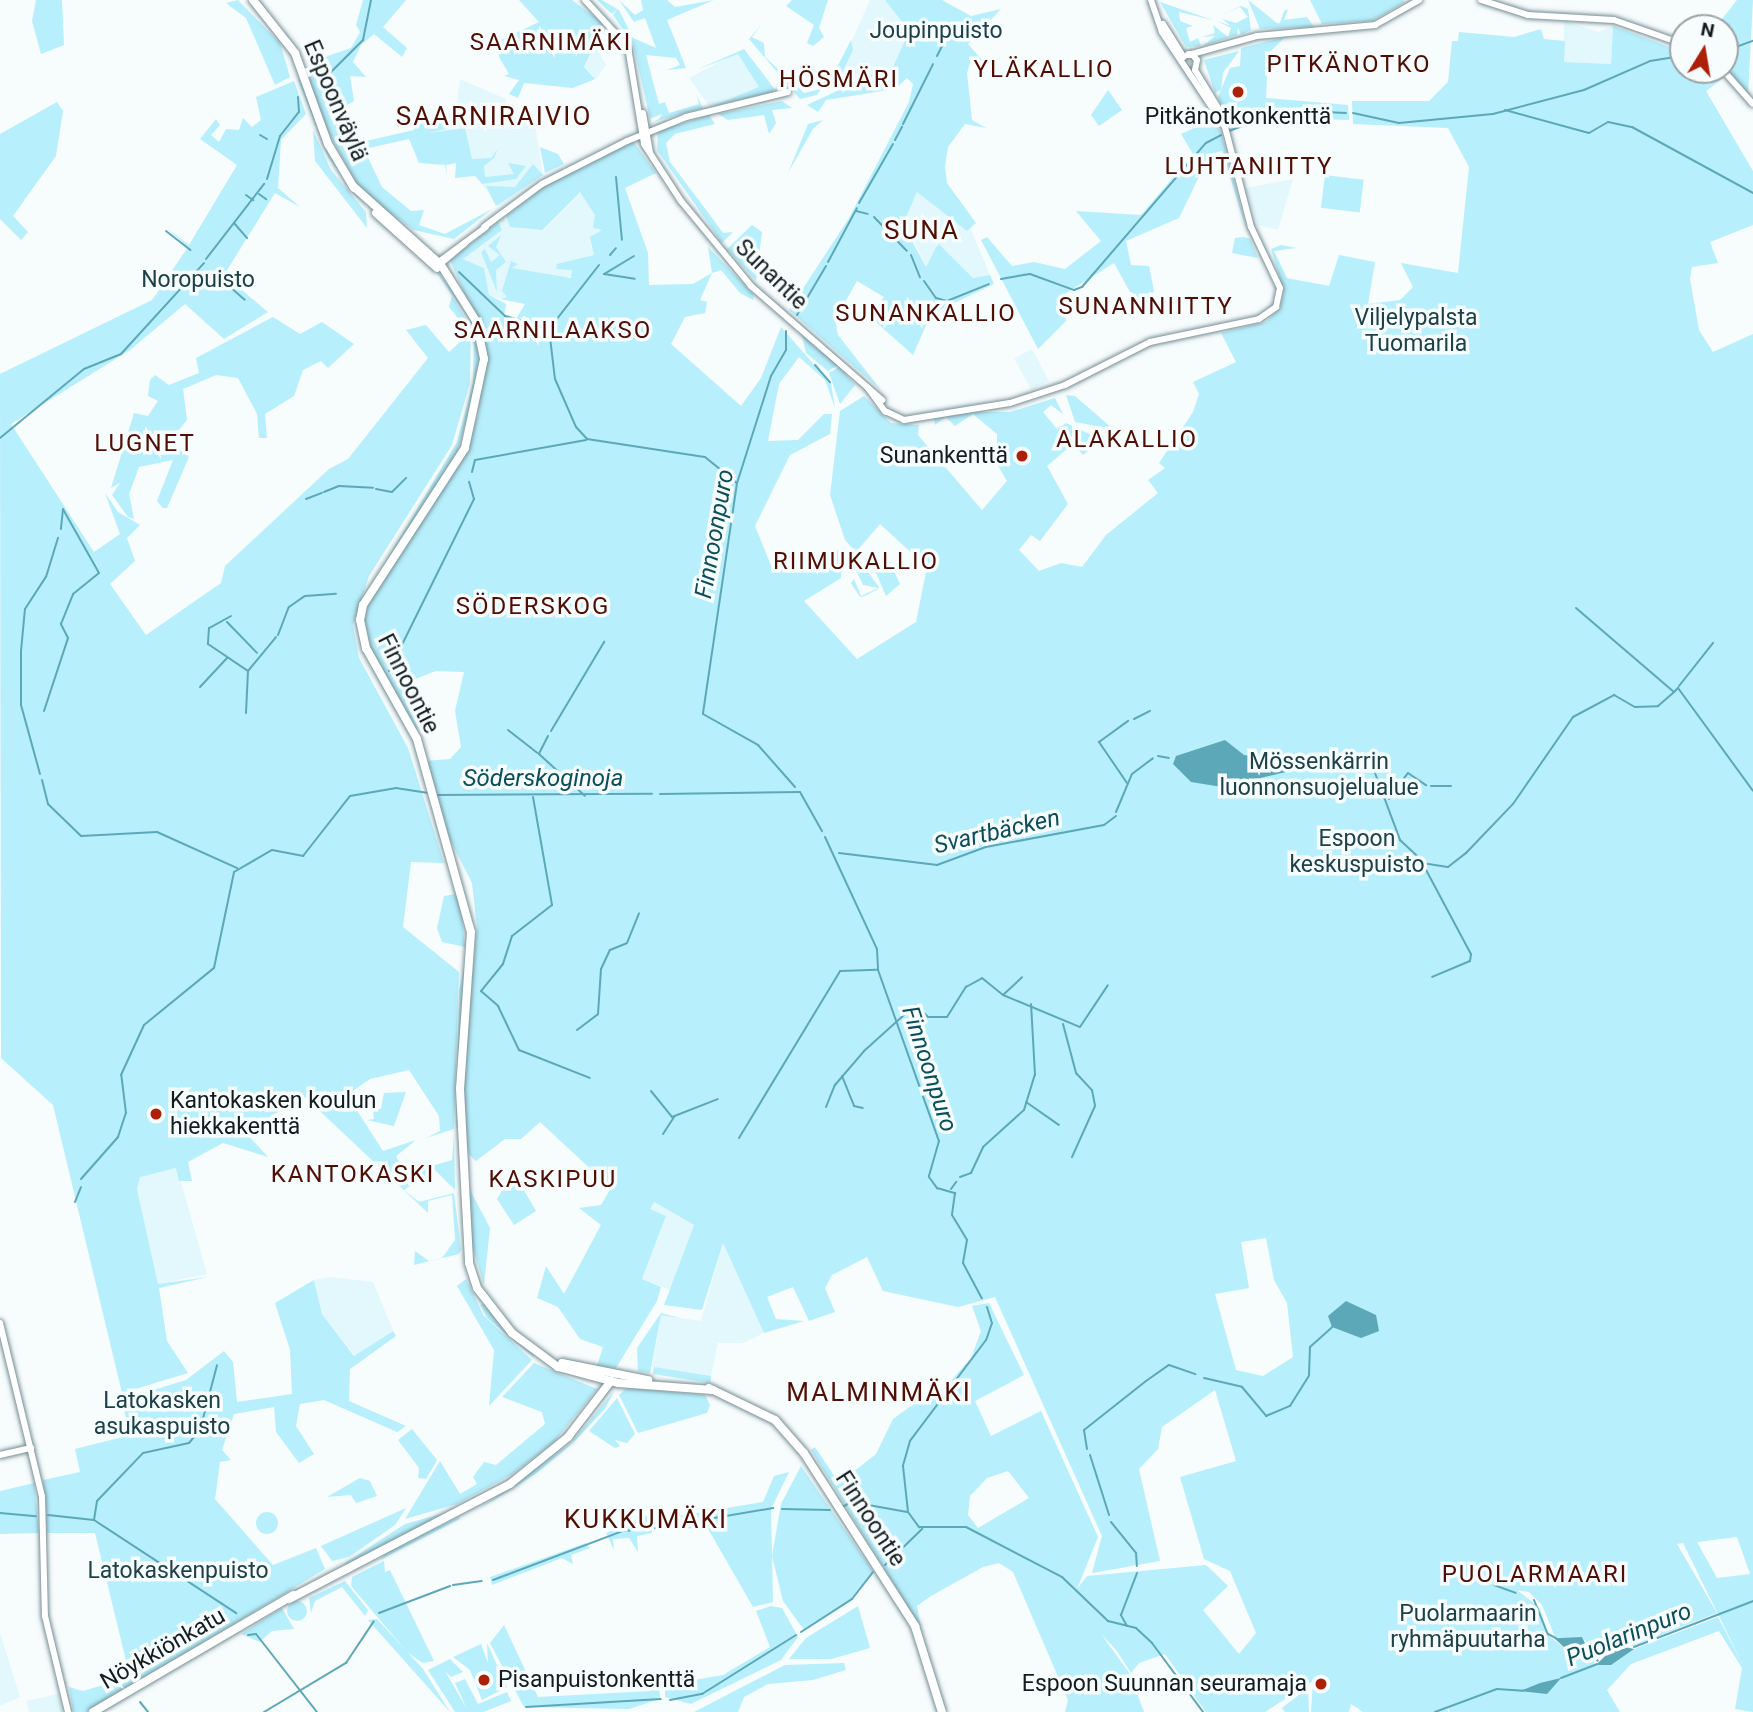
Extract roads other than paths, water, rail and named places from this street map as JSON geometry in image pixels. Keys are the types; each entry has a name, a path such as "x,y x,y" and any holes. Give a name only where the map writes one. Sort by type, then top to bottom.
{"main road":[{"name":"Espoonväylä","path":"253,0 302,66 328,144 353,186 438,264"},
{"name":"Finnoontie","path":"438,264 469,309 484,359 471,434 363,606 360,620 366,648 417,739 471,932 460,1089 464,1217 472,1273 486,1301 520,1341 564,1370 615,1382 713,1390"},
{"name":"Finnoontie","path":"472,1273 503,1319 557,1362 713,1390 775,1420 839,1505 915,1626 943,1712"},
{"name":"Nöykkiönkatu","path":"93,1712 289,1599 449,1518 543,1465 615,1382"}],"street":[{"name":"Sunantie","path":"585,0 628,47 650,153 701,227 751,286 868,388 892,416 900,420 1028,399 1150,342 1272,312 1280,288 1251,227 1218,116"},
{"path":"1151,0 1154,11 1182,61 1218,116"},
{"path":"1182,61 1211,49 1257,36 1375,25 1419,0"},
{"path":"1481,0 1528,15 1620,21 1669,39"},
{"path":"1154,11 1193,58 1218,116"},
{"path":"1187,68 1193,58"},
{"path":"1735,84 1753,104"},
{"path":"438,264 499,214 568,169 644,134 788,92"},
{"path":"0,1322 42,1496 48,1636 68,1712"},
{"path":"0,1455 31,1448"}],"waterway":[{"path":"323,80 363,40 371,0"},
{"path":"937,56 954,23"},
{"path":"1739,46 1753,41"},
{"path":"1353,113 1399,123 1493,114 1584,90 1650,61 1669,58"},
{"path":"903,124 933,64"},
{"path":"267,179 280,136 299,112 298,97"},
{"path":"1229,131 1283,110 1346,113"},
{"path":"1505,110 1589,133 1608,122 1632,127 1753,193"},
{"path":"895,140 902,127"},
{"path":"260,135 267,139"},
{"path":"1001,279 1030,274 1074,290 1082,287 1206,143 1221,135"},
{"path":"859,203 893,144"},
{"path":"616,177 622,240"},
{"path":"206,259 264,184"},
{"path":"259,194 266,199"},
{"path":"246,195 253,200"},
{"name":"Finnoonpuro","path":"828,262 857,208"},
{"path":"856,211 868,214"},
{"path":"874,217 907,251"},
{"path":"234,223 247,238"},
{"path":"166,231 190,250"},
{"path":"610,255 616,248"},
{"path":"911,255 920,277"},
{"path":"634,256 604,274 635,279"},
{"path":"0,438 84,369 121,354 204,263"},
{"path":"599,265 549,329 555,379 576,427 587,439 705,457 737,483"},
{"name":"Finnoonpuro","path":"797,315 826,266"},
{"path":"459,272 505,316 548,328"},
{"path":"195,278 218,278"},
{"path":"222,280 245,300"},
{"path":"924,281 936,298 947,301 989,284"},
{"name":"Finnoonpuro","path":"786,331 786,350 771,376 737,483 703,714 758,745 795,787"},
{"path":"815,365 830,382"},
{"path":"472,472 475,460 586,440"},
{"path":"376,489 392,492 406,478"},
{"path":"389,671 474,499 469,482"},
{"path":"324,492 339,486 373,488"},
{"path":"306,499 322,493"},
{"path":"44,711 68,638 61,624 73,594 99,573 63,509 61,529"},
{"path":"40,774 21,705 21,651 25,609 46,577 58,538"},
{"path":"278,635 289,607 305,596 336,594"},
{"path":"1576,608 1674,692 1678,688 1753,791"},
{"path":"231,616 209,628 208,644 248,671"},
{"path":"227,622 257,653"},
{"path":"246,713 248,671 276,637"},
{"path":"551,731 604,642"},
{"path":"1679,686 1713,643"},
{"path":"200,687 227,658"},
{"path":"1422,863 1448,867 1466,853 1513,804 1573,717 1614,695 1635,707 1658,706 1674,692"},
{"path":"1134,719 1150,711"},
{"path":"1127,783 1099,742 1128,721"},
{"path":"508,730 537,753"},
{"path":"548,736 539,754 585,796"},
{"name":"Svartbäcken","path":"1158,756 1169,758"},
{"name":"Svartbäcken","path":"1116,812 1132,774 1153,758"},
{"path":"1375,773 1400,840 1419,858"},
{"path":"1389,799 1408,773 1426,785"},
{"path":"42,780 48,804 81,836 157,832 237,868"},
{"path":"1431,786 1451,786"},
{"path":"81,1179 118,1137 126,1113 121,1075 144,1025 214,968 234,872 272,850 303,856 350,796 396,788 427,793"},
{"name":"Finnoonpuro","path":"800,792 822,831"},
{"name":"Söderskoginoja","path":"660,794 800,792"},
{"name":"Söderskoginoja","path":"436,795 652,794"},
{"path":"533,797 552,905 512,936 503,964 481,991 498,1006 519,1050 590,1078"},
{"name":"Svartbäcken","path":"839,853 937,865 986,847 1104,825 1116,816"},
{"name":"Finnoonpuro","path":"825,837 877,949 878,970 939,1141 929,1177 937,1188 955,1193 952,1215 967,1240 963,1263 982,1298"},
{"path":"1425,868 1471,954 1470,961 1432,977"},
{"path":"577,1030 598,1014 601,969 610,950 627,943 639,913"},
{"path":"739,1138 840,971 877,970"},
{"path":"1003,995 1022,977"},
{"path":"907,1009 916,1005 928,1017 947,1017 966,987 982,978 1003,995 1080,1027 1108,985"},
{"path":"960,1177 971,1173 983,1147 1024,1110 1035,1075 1031,1004"},
{"path":"826,1107 835,1085 864,1051 904,1015"},
{"path":"1063,1024 1076,1073 1092,1090 1095,1106 1072,1157"},
{"path":"842,1076 854,1106 863,1108"},
{"path":"651,1091 672,1117 718,1099"},
{"path":"1026,1102 1059,1125"},
{"path":"663,1134 674,1117"},
{"path":"951,1189 956,1182"},
{"path":"75,1202 81,1187"},
{"name":"Finnoonpuro","path":"987,1307 992,1323 986,1340 910,1441 903,1466 908,1512 919,1527 966,1527 1062,1577 1108,1621 1136,1628 1152,1643 1203,1712"},
{"path":"1204,1378 1242,1387 1266,1416 1290,1406 1309,1375 1310,1347 1332,1327"},
{"path":"94,1520 97,1501 143,1453 189,1443 200,1430 217,1365"},
{"path":"1087,1449 1084,1430 1169,1365 1195,1374"},
{"path":"1090,1455 1109,1515"},
{"path":"842,1507 852,1502 907,1512"},
{"path":"655,1528 773,1508"},
{"path":"782,1509 830,1510"},
{"path":"0,1513 36,1516"},
{"path":"48,1515 94,1520 236,1613"},
{"path":"1111,1522 1136,1553 1137,1566"},
{"path":"493,1580 623,1531 651,1529"},
{"path":"885,1565 922,1529"},
{"path":"801,1632 852,1599 873,1572"},
{"path":"1127,1626 1121,1615 1137,1573"},
{"path":"453,1585 482,1581"},
{"path":"1494,1585 1516,1593"},
{"path":"379,1613 450,1586"},
{"path":"1534,1600 1548,1634 1556,1638"},
{"name":"Puolarinpuro","path":"1634,1647 1753,1601"},
{"path":"264,1712 346,1663 374,1621"},
{"path":"248,1635 256,1634 317,1712"},
{"path":"670,1700 702,1694 796,1635"},
{"path":"1590,1653 1598,1661"},
{"name":"Puolarinpuro","path":"1561,1678 1597,1664"},
{"name":"Puolarinpuro","path":"1435,1712 1497,1689 1523,1691"},
{"path":"526,1707 661,1699"},
{"path":"140,1702 148,1712"}],"place":[{"name":"Pitkänotkonkenttä","path":"1238,92"},
{"name":"Sunankenttä","path":"1022,456"},
{"name":"Kantokasken koulun hiekkakenttä","path":"156,1114"},
{"name":"Pisanpuistonkenttä","path":"484,1680"},
{"name":"Espoon Suunnan seuramaja","path":"1321,1684"}],"district":[{"name":"SAARNIMÄKI","path":"551,43"},
{"name":"PITKÄNOTKO","path":"1349,65"},
{"name":"YLÄKALLIO","path":"1044,70"},
{"name":"HÖSMÄRI","path":"839,80"},
{"name":"SAARNIRAIVIO","path":"494,117"},
{"name":"LUHTANIITTY","path":"1249,167"},
{"name":"SUNA","path":"922,231"},
{"name":"SUNANNIITTY","path":"1146,307"},
{"name":"SUNANKALLIO","path":"926,314"},
{"name":"SAARNILAAKSO","path":"553,331"},
{"name":"ALAKALLIO","path":"1127,440"},
{"name":"LUGNET","path":"145,444"},
{"name":"RIIMUKALLIO","path":"856,562"},
{"name":"SÖDERSKOG","path":"533,607"},
{"name":"KANTOKASKI","path":"353,1175"},
{"name":"KASKIPUU","path":"553,1180"},
{"name":"MALMINMÄKI","path":"879,1393"},
{"name":"KUKKUMÄKI","path":"646,1520"},
{"name":"PUOLARMAARI","path":"1535,1575"}],"park label":[{"name":"Joupinpuisto","path":"936,31"},
{"name":"Noropuisto","path":"198,280"},
{"name":"Viljelypalsta Tuomarila","path":"1416,331"},
{"name":"Mössenkärrin luonnonsuojelualue","path":"1319,775"},
{"name":"Espoon keskuspuisto","path":"1357,852"},
{"name":"Latokasken asukaspuisto","path":"162,1414"},
{"name":"Latokaskenpuisto","path":"178,1571"},
{"name":"Puolarmaarin ryhmäpuutarha","path":"1468,1627"}]}
